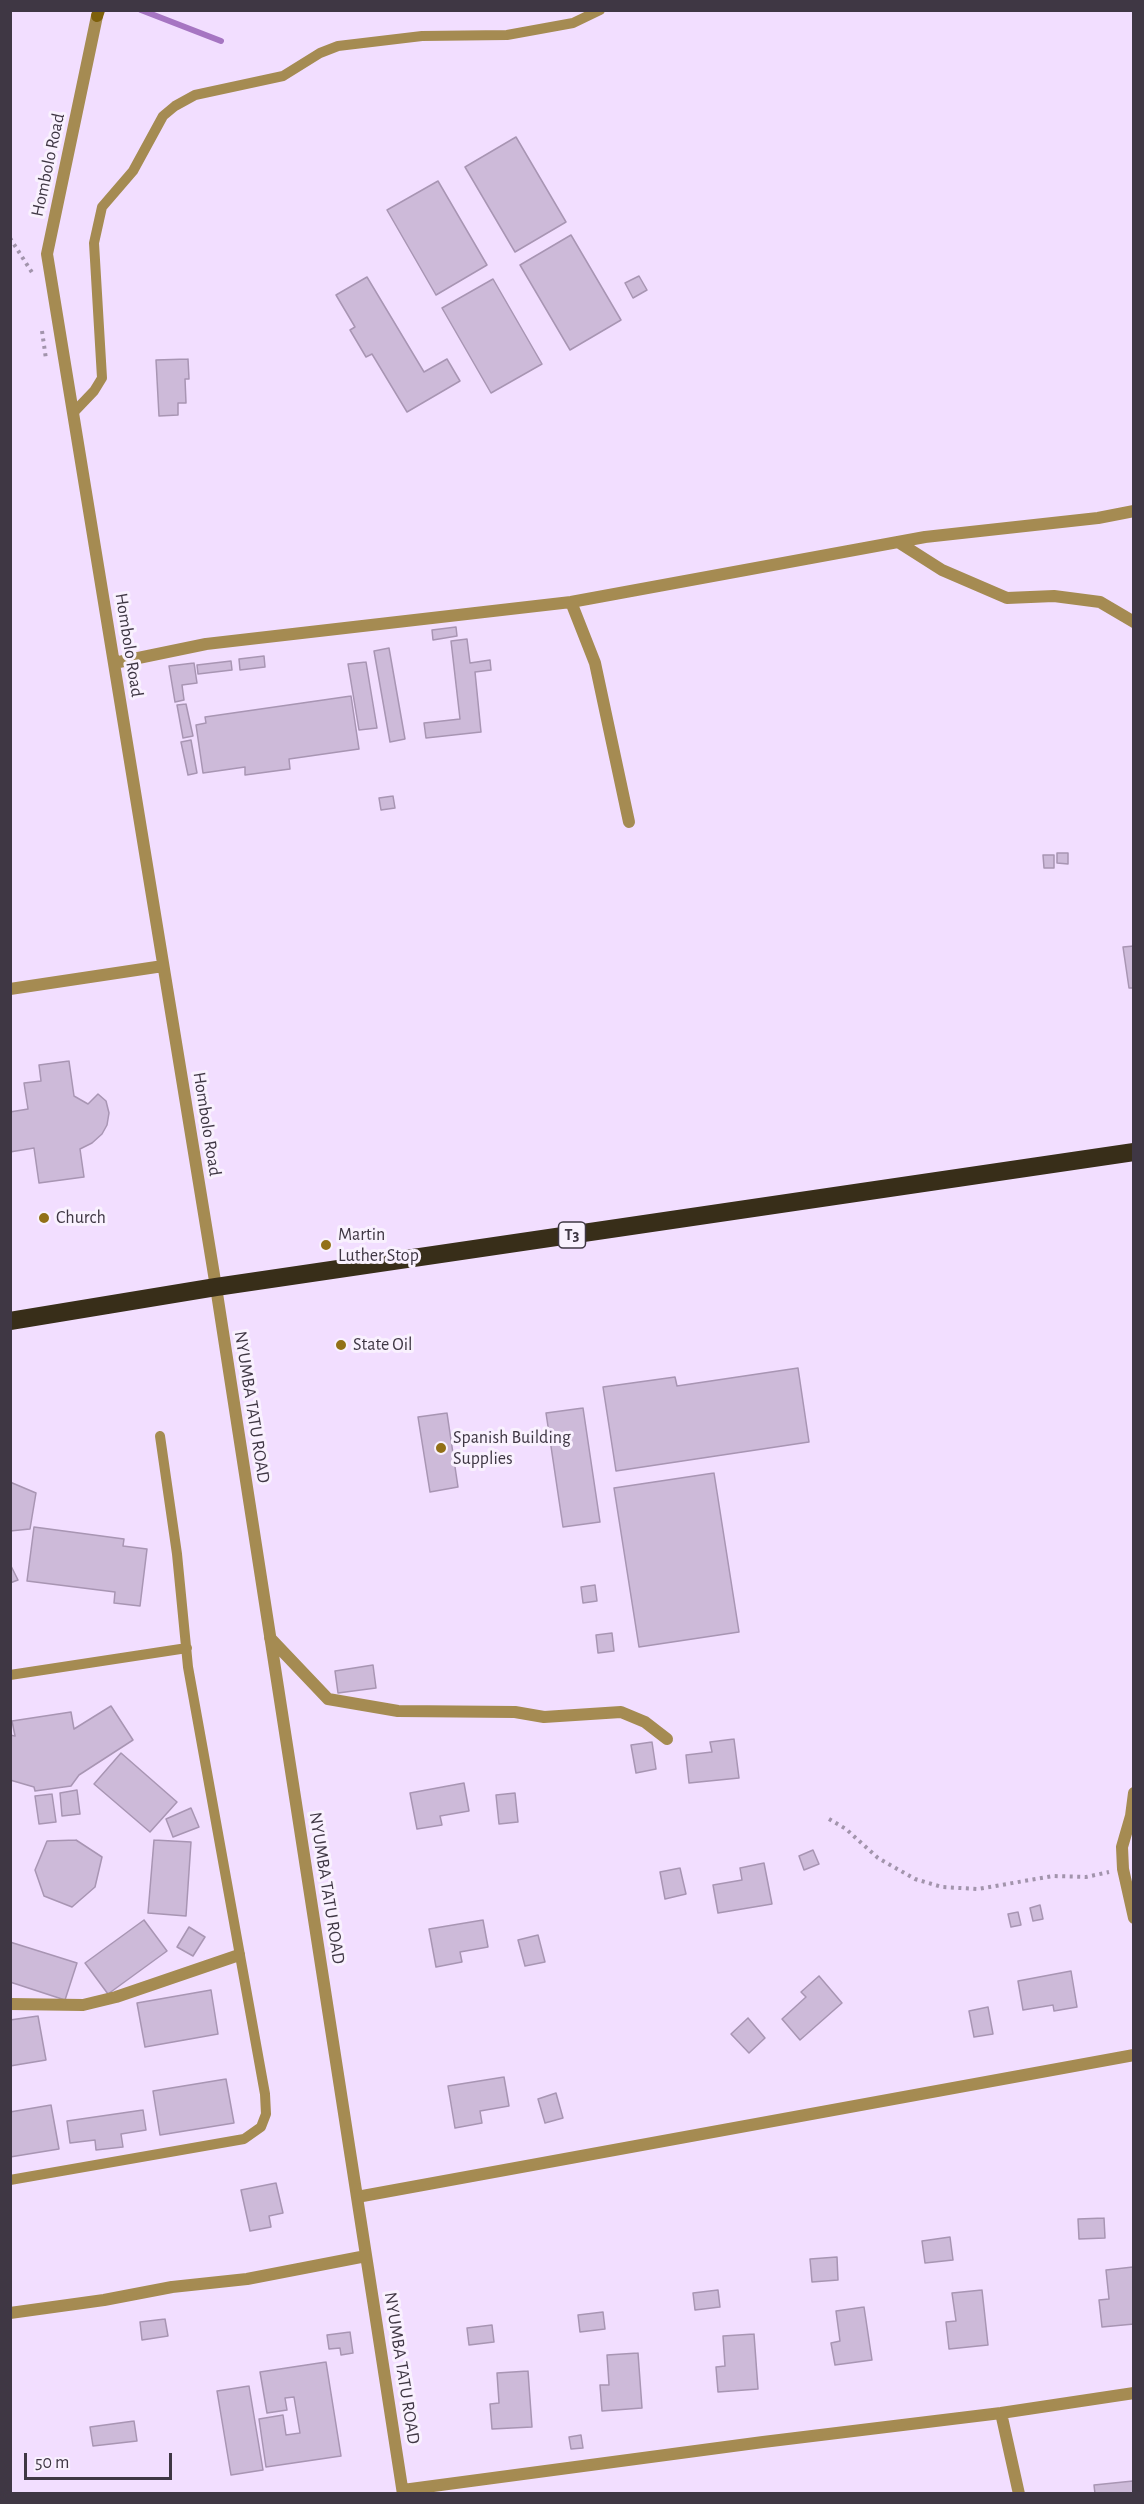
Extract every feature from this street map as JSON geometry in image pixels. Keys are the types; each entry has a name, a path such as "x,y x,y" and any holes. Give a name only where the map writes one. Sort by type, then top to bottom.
{"highway":[{"name":"T3","path":"10,1321 216,1287 1134,1152"}],"street":[{"name":"Hombolo Road","path":"98,13 47,254 216,1287"},
{"path":"114,663 206,644 571,602 925,537 1098,518 1134,511"},
{"path":"898,542 942,570 1007,598 1054,596 1100,602 1134,622"},
{"path":"571,602 595,663 628,822"},
{"path":"10,989 163,966"},
{"name":"NYUMBA TATU ROAD","path":"216,1287 403,2492"},
{"path":"270,1638 328,1699 398,1711 503,1712 544,1717 621,1712 645,1722 667,1739"},
{"path":"1134,1792 1131,1816 1122,1847 1123,1869 1134,1918"},
{"path":"10,2004 83,2005 116,1997 239,1955"},
{"path":"357,2197 1134,2055"},
{"path":"10,2313 104,2300 172,2287 248,2279 366,2256"},
{"path":"403,2492 763,2442 1001,2413 1134,2392"},
{"path":"1001,2413 1019,2493"}],"lane":[{"path":"73,413 94,392 102,378 94,243 102,207 133,171 163,116 175,106 195,95 283,76 320,53 338,46 422,36 507,34 573,23 600,10"},
{"path":"10,2180 244,2139 261,2127 266,2114 265,2094 187,1648 177,1554 160,1436"},
{"path":"10,1675 187,1648"}],"path":[{"path":"829,1819 846,1829 878,1858 915,1879 942,1887 978,1889 1053,1876 1086,1877 1123,1869"}],"building":[{"path":"516,137 566,222 515,252 465,167"},
{"path":"438,181 487,265 436,295 387,210"},
{"path":"571,235 621,320 570,350 520,265"},
{"path":"639,276 647,290 633,298 625,283"},
{"path":"367,277 424,372 447,359 460,381 407,412 372,354 366,357 350,330 355,327 336,295"},
{"path":"493,279 542,364 491,393 442,308"},
{"path":"188,359 189,379 185,379 186,403 178,403 178,415 159,416 156,360"},
{"path":"456,627 457,636 433,640 432,630"},
{"path":"467,639 470,663 490,660 491,670 475,672 481,732 426,738 424,723 460,719 451,641"},
{"path":"389,648 405,739 390,742 374,651"},
{"path":"264,656 265,667 240,670 239,659"},
{"path":"231,661 232,670 198,674 197,665"},
{"path":"366,662 377,728 359,730 348,664"},
{"path":"194,663 197,683 182,685 184,700 175,702 169,666"},
{"path":"351,696 359,749 289,759 290,769 245,775 245,767 203,773 196,725 206,723 205,717"},
{"path":"186,704 193,736 183,738 177,705"},
{"path":"191,740 197,773 188,775 181,742"},
{"path":"393,796 395,808 381,810 379,798"},
{"path":"1057,853 1068,853 1068,864 1057,863"},
{"path":"1043,855 1054,855 1054,868 1044,868"},
{"path":"1134,946 1134,988 1129,988 1123,947"},
{"path":"69,1061 74,1096 88,1104 98,1094 106,1101 109,1113 107,1125 102,1134 92,1143 80,1149 84,1177 39,1183 34,1148 10,1152 10,1112 28,1109 24,1083 41,1081 39,1065"},
{"path":"798,1368 809,1442 616,1471 603,1387 675,1377 677,1386"},
{"path":"583,1408 600,1522 563,1527 546,1413"},
{"path":"447,1413 458,1487 430,1492 418,1417"},
{"path":"714,1473 739,1632 639,1647 614,1488"},
{"path":"10,1482 36,1493 30,1529 10,1531"},
{"path":"34,1527 124,1539 123,1546 147,1549 140,1606 114,1603 115,1592 27,1581"},
{"path":"10,1564 18,1580 10,1583"},
{"path":"595,1585 597,1601 583,1603 581,1587"},
{"path":"612,1633 614,1651 598,1653 596,1635"},
{"path":"373,1665 376,1688 338,1693 335,1671"},
{"path":"111,1706 133,1740 79,1775 71,1786 35,1791 34,1787 10,1780 10,1735 15,1736 12,1721 71,1712 74,1729"},
{"path":"734,1739 739,1778 689,1783 686,1755 712,1752 710,1742"},
{"path":"652,1742 656,1769 636,1773 631,1745"},
{"path":"121,1753 177,1802 150,1832 94,1784"},
{"path":"464,1783 469,1811 440,1816 442,1825 417,1829 410,1793"},
{"path":"77,1790 80,1814 62,1816 60,1793"},
{"path":"515,1793 518,1822 499,1824 496,1795"},
{"path":"52,1794 56,1822 39,1824 35,1796"},
{"path":"191,1808 199,1827 173,1837 166,1819"},
{"path":"76,1840 102,1857 95,1887 72,1907 44,1896 35,1870 47,1841"},
{"path":"154,1840 191,1842 186,1916 148,1913"},
{"path":"813,1850 819,1864 804,1870 799,1856"},
{"path":"764,1863 772,1904 718,1913 713,1885 742,1880 740,1868"},
{"path":"680,1868 686,1894 665,1899 660,1872"},
{"path":"1040,1905 1043,1919 1033,1921 1030,1908"},
{"path":"1018,1912 1021,1925 1011,1927 1008,1914"},
{"path":"144,1920 167,1951 108,1994 85,1963"},
{"path":"483,1920 488,1947 460,1952 462,1962 436,1967 429,1929"},
{"path":"189,1927 205,1937 193,1956 177,1947"},
{"path":"538,1935 545,1962 525,1966 518,1940"},
{"path":"10,1942 77,1963 65,2000 10,1982"},
{"path":"1071,1971 1077,2007 1054,2011 1053,2005 1023,2010 1018,1981"},
{"path":"819,1976 842,2003 800,2040 782,2019 806,1997 801,1992"},
{"path":"211,1990 218,2034 145,2047 137,2003"},
{"path":"988,2007 993,2034 974,2037 969,2011"},
{"path":"38,2016 46,2060 10,2066 10,2020"},
{"path":"748,2018 765,2038 749,2053 731,2034"},
{"path":"504,2077 509,2106 480,2111 482,2123 455,2128 448,2086"},
{"path":"226,2079 234,2123 160,2135 153,2091"},
{"path":"556,2093 563,2118 545,2123 538,2099"},
{"path":"51,2105 59,2149 10,2157 10,2112"},
{"path":"143,2110 146,2130 121,2134 123,2147 96,2150 95,2140 70,2143 67,2121"},
{"path":"276,2183 283,2213 269,2216 271,2227 250,2231 241,2190"},
{"path":"1104,2218 1105,2238 1079,2239 1078,2219"},
{"path":"950,2237 953,2260 925,2263 922,2241"},
{"path":"837,2257 838,2280 812,2282 810,2259"},
{"path":"1133,2267 1134,2324 1102,2327 1099,2300 1109,2299 1106,2270"},
{"path":"718,2290 720,2307 695,2310 693,2293"},
{"path":"982,2290 988,2345 949,2349 946,2322 956,2321 952,2293"},
{"path":"864,2307 872,2360 835,2365 831,2343 840,2341 836,2311"},
{"path":"603,2312 605,2329 580,2332 578,2315"},
{"path":"165,2319 168,2336 142,2340 140,2322"},
{"path":"492,2325 494,2342 469,2345 467,2328"},
{"path":"350,2332 353,2353 341,2355 340,2348 329,2349 327,2335"},
{"path":"754,2334 758,2389 718,2392 716,2367 725,2366 723,2336"},
{"path":"638,2353 642,2408 602,2411 600,2385 609,2385 607,2355"},
{"path":"326,2362 341,2456 266,2467 259,2419 283,2415 286,2435 300,2433 294,2397 285,2398 287,2410 267,2413 260,2372"},
{"path":"528,2371 532,2427 492,2429 490,2404 499,2403 497,2373"},
{"path":"249,2386 263,2470 231,2475 217,2391"},
{"path":"134,2421 137,2441 93,2446 90,2427"},
{"path":"581,2435 583,2448 571,2449 569,2437"},
{"path":"1133,2481 1134,2494 1095,2494 1094,2485"}],"waterway":[{"path":"141,10 221,41"}],"place":[{"name":"Church","path":"44,1218"},
{"name":"Martin Luther Stop","path":"326,1245"},
{"name":"State Oil","path":"341,1345"},
{"name":"Spanish Building Supplies","path":"441,1448"}]}
